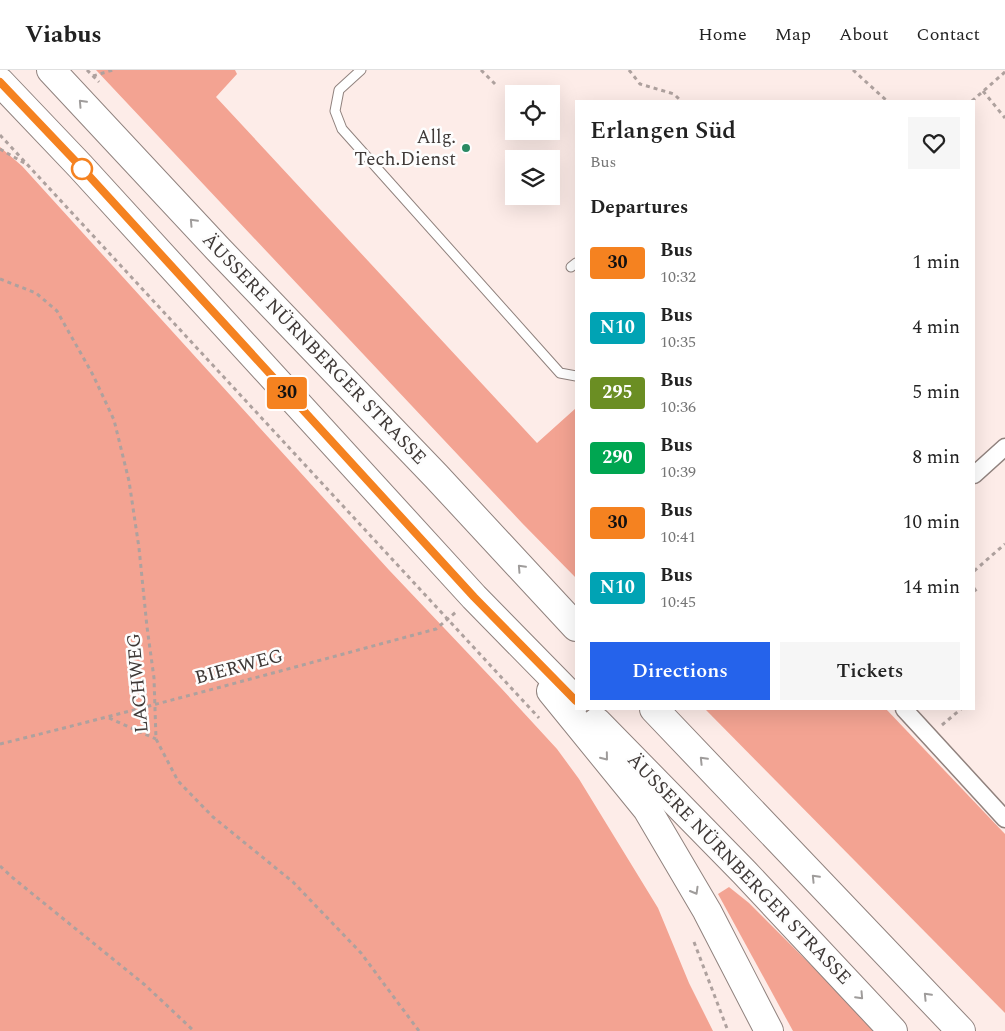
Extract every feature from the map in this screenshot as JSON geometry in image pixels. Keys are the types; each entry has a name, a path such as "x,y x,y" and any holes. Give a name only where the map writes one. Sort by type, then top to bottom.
{"highway":[{"name":"ÄUSSERE NÜRNBERGER STRASSE","path":"52,70 218,249 436,476 575,626"},
{"path":"0,82 80,166 474,597 575,700"},
{"path":"474,597 647,808 707,912 769,1031"},
{"name":"ÄUSSERE NÜRNBERGER STRASSE","path":"585,710 744,872 893,1031"},
{"path":"655,710 961,1031"}],"street":[{"path":"975,474 1005,446"},
{"path":"905,710 1005,819"}],"lane":[{"path":"361,70 339,90 335,111 342,129 560,373 575,376"}],"path":[{"path":"87,70 99,82"},
{"path":"94,76 113,70"},
{"path":"481,70 495,84"},
{"path":"629,70 640,84 674,94 680,100"},
{"path":"853,70 886,100"},
{"path":"973,100 1005,72"},
{"path":"983,91 1005,118"},
{"path":"0,135 540,719"},
{"path":"0,149 29,165"},
{"name":"LACHWEG","path":"0,279 36,293 57,311 93,375 114,420 129,481 140,548 154,678 156,739 178,781 213,817 293,882 361,953 420,1031"},
{"path":"975,570 1005,544"},
{"path":"975,590 978,594"},
{"name":"BIERWEG","path":"0,744 108,718 436,629 474,597"},
{"path":"930,736 960,710"},
{"path":"108,718 156,739"},
{"path":"0,866 12,878 145,985 194,1031"},
{"path":"694,942 728,1031"}],"shaded area":[{"path":"96,70 235,70 237,74 216,97 537,443 575,409 575,577"},
{"path":"0,147 22,166 389,570 557,749 579,779 658,908 689,983 713,1031 0,1031"},
{"path":"706,710 887,710 1005,834 1005,1013"},
{"path":"729,887 749,903 844,998 874,1031 793,1031 718,894"}],"bus line":[{"name":"30","path":"0,82 80,166 474,597 575,700"}],"place":[{"name":"Allg. Tech.Dienst","path":"466,148"}]}
